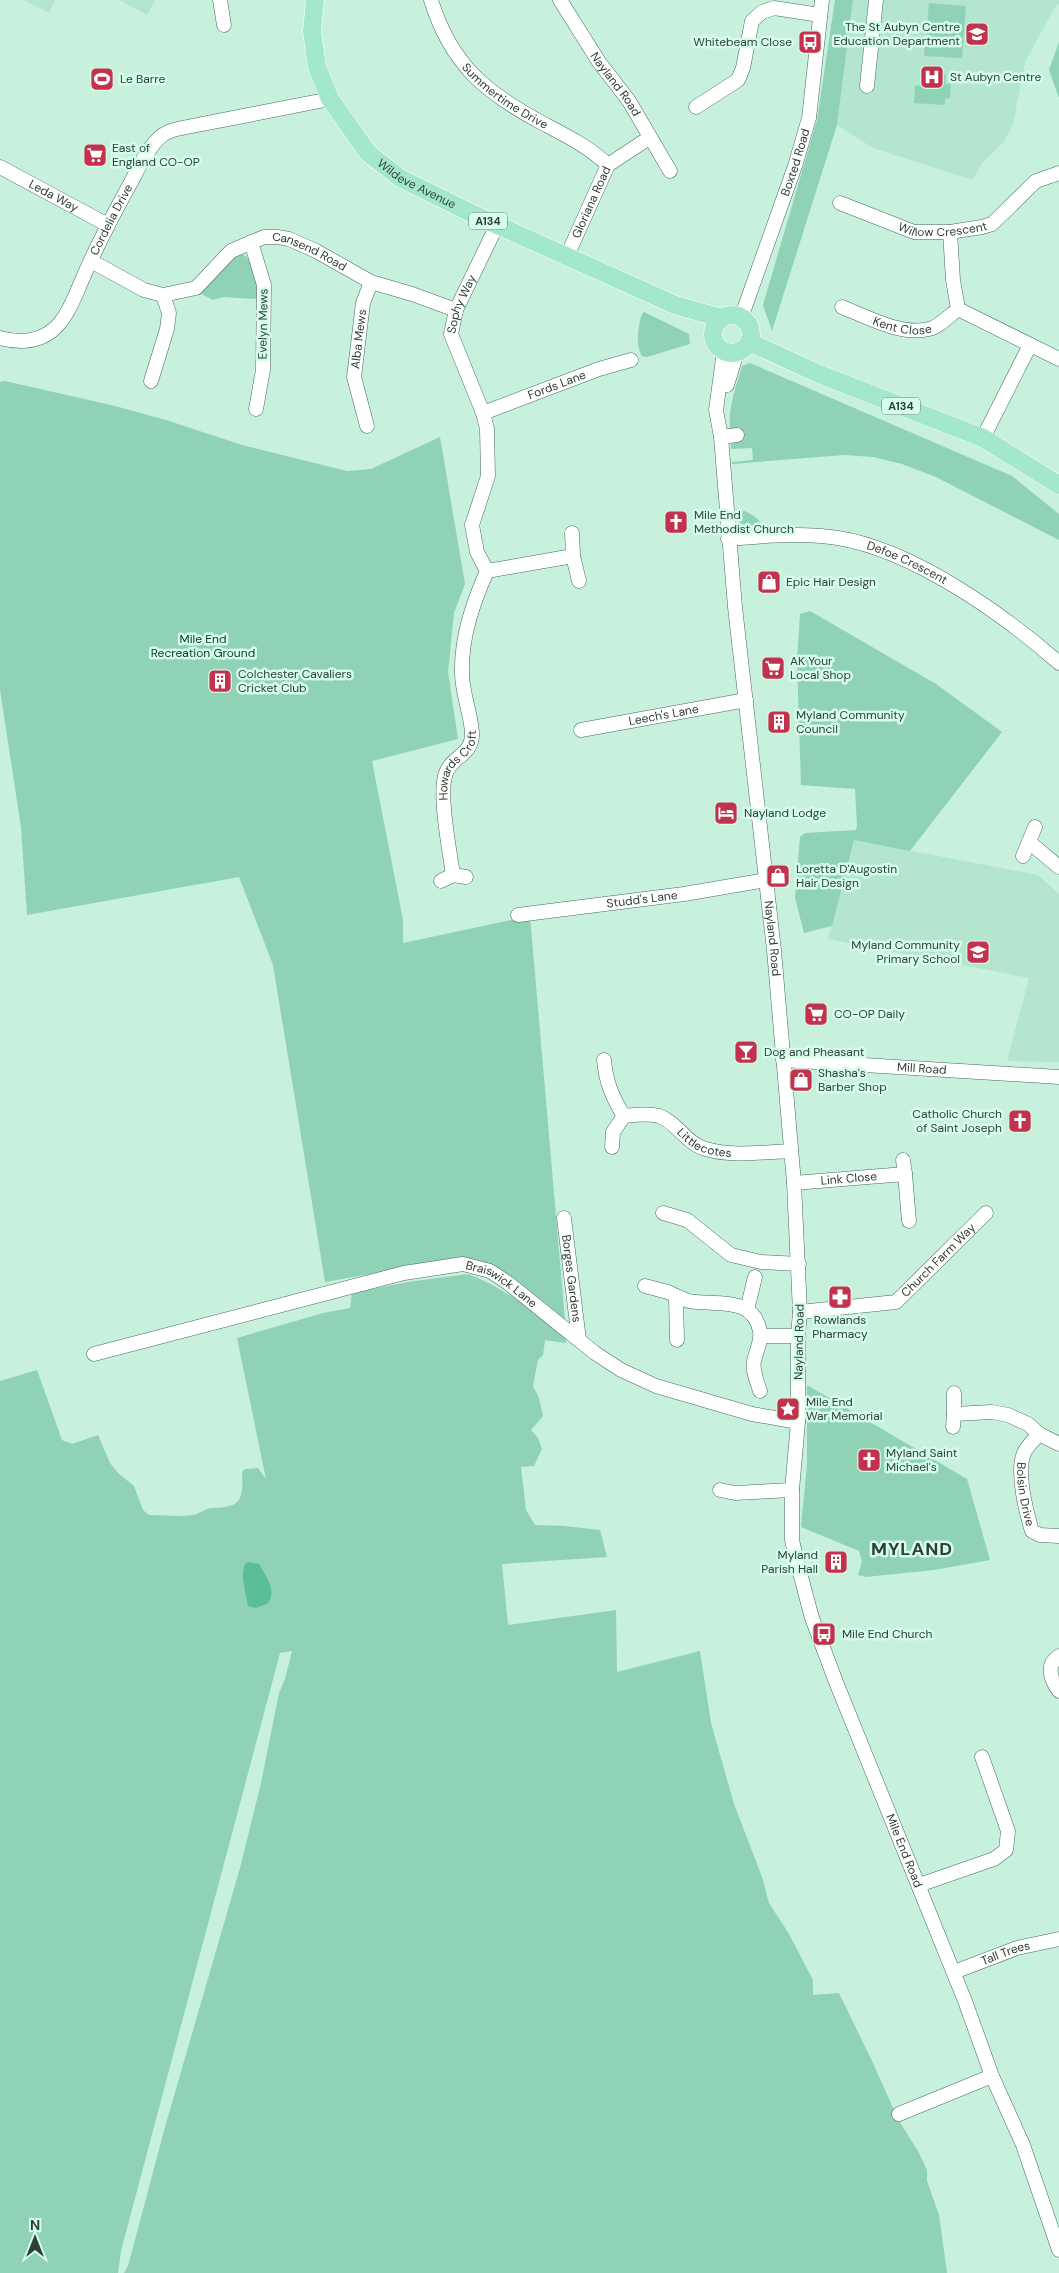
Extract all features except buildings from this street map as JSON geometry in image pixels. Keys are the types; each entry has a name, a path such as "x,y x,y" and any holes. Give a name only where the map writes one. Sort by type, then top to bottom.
{"main road":[{"name":"Wildeve Avenue","path":"315,0 312,31 317,67 330,99 368,153 400,178 497,225 675,305 722,318 731,315 742,318"},
{"name":"Wildeve Avenue","path":"675,305 731,345"},
{"path":"722,318 714,330 731,345 750,328 742,318"},
{"name":"A134","path":"731,345 819,374 983,438 1059,485"}],"street":[{"path":"220,0 224,25"},
{"name":"Summertime Drive","path":"431,0 438,21 457,57 485,88 525,114 593,150 608,165"},
{"name":"Nayland Road","path":"560,0 599,62 629,101 649,138 670,170"},
{"name":"Boxted Road","path":"742,318 795,166 809,118 822,0"},
{"path":"867,86 876,0"},
{"path":"696,107 738,80 743,68 752,21 762,12 774,8 820,15"},
{"name":"Cordelia Drive","path":"0,338 25,342 36,340 54,330 78,290 108,225 151,146 168,132 330,99"},
{"name":"Gloriana Road","path":"567,256 608,165 649,138"},
{"name":"Leda Way","path":"0,167 108,225"},
{"name":"Willow Crescent","path":"840,203 872,210 914,232 950,232 992,224 1036,181 1059,173"},
{"name":"Sophy Way","path":"483,413 451,334 456,310 497,225"},
{"path":"950,232 953,280 958,309 1030,345 1057,353"},
{"name":"Cansend Road","path":"91,261 144,290 163,295 196,288 231,251 251,242 264,237 289,239 316,251 371,282 456,310"},
{"name":"Evelyn Mews","path":"251,242 264,285 262,370 256,409"},
{"name":"Alba Mews","path":"367,426 354,377 363,303 371,282"},
{"path":"151,381 167,329 169,313 163,295"},
{"name":"Kent Close","path":"842,307 884,324 910,330 930,329 958,309"},
{"name":"Nayland Road","path":"731,345 716,410 720,434 728,539 766,880 794,1183 800,1312 796,1442"},
{"path":"983,438 1030,345"},
{"name":"Fords Lane","path":"483,413 599,368 630,360"},
{"path":"483,413 487,429 488,476 472,525 477,552 488,571 573,556"},
{"path":"720,434 738,435"},
{"path":"572,533 573,556 579,581"},
{"name":"Defoe Crescent","path":"728,539 814,535 857,542 890,553 928,571 961,590 1059,663"},
{"name":"Howards Croft","path":"453,878 446,828 444,784 446,772 470,748 472,734 462,674 468,620 488,571"},
{"name":"Leech's Lane","path":"581,730 746,700"},
{"path":"1023,856 1035,827"},
{"path":"1029,842 1059,867"},
{"name":"Studd's Lane","path":"518,915 684,894 766,880"},
{"path":"604,1060 605,1077 611,1095 624,1116 613,1132 612,1147"},
{"name":"Mill Road","path":"783,1060 1059,1077"},
{"name":"Littlecotes","path":"624,1116 643,1114 660,1117 689,1142 704,1149 727,1154 791,1152"},
{"name":"Link Close","path":"794,1183 904,1167 909,1221"},
{"path":"663,1213 687,1220 732,1255 760,1262 799,1264"},
{"name":"Church Farm Way","path":"800,1312 896,1302 986,1213"},
{"name":"Borges Gardens","path":"564,1218 579,1340"},
{"name":"Braiswick Lane","path":"94,1354 404,1273 463,1264 490,1271 621,1370 656,1386 752,1414 798,1422"},
{"path":"747,1310 755,1277"},
{"path":"645,1286 670,1293 676,1297 706,1303 737,1303 752,1314 760,1329 754,1361 754,1373 760,1391"},
{"path":"676,1297 677,1340"},
{"path":"760,1336 798,1336"},
{"path":"954,1393 954,1420 992,1412 1008,1415 1028,1424 1039,1434 1059,1444"},
{"name":"Bolsin Drive","path":"1039,1434 1025,1451 1020,1466 1026,1502 1032,1531 1040,1535 1059,1536"},
{"name":"Mile End Road","path":"796,1442 792,1490 792,1540 812,1618 870,1768 954,1972 992,2076 1023,2145 1059,2250"},
{"path":"720,1490 735,1493 792,1490"},
{"path":"1059,1656 1054,1659 1050,1666 1051,1677 1059,1691"},
{"path":"919,1885 994,1859 1006,1850 1008,1832 982,1757"},
{"name":"Tall Trees","path":"954,1972 1017,1948 1059,1939"},
{"path":"899,2114 992,2076"}],"shaded area":[{"path":"24,0 55,0 49,13"},
{"path":"119,0 155,0 147,15"},
{"name":"St Aubyn Centre","path":"853,0 1059,0 1059,4 1055,7 1025,62 1013,124 1003,143 981,164 973,180 873,148 837,125"},
{"name":"Myland Community Primary School","path":"854,840 1038,875 1059,894 1059,1062 1007,1061 1029,978 828,939"},
{"path":"249,1562 259,1564 268,1579 271,1589 270,1599 267,1604 256,1608 248,1606 244,1585 245,1564"}],"green space":[{"path":"835,0 853,0 837,125 772,331 763,305 817,120"},
{"path":"929,3 966,6 962,58 924,56"},
{"path":"1059,42 1059,98 1049,70"},
{"path":"930,74 946,75 945,84 951,84 950,98 945,99 945,105 914,103 915,86 921,85 922,78 930,79"},
{"path":"242,254 247,257 253,268 257,299 223,297 213,300 198,292 232,258"},
{"path":"644,312 689,334 690,344 647,357 642,356 638,346 638,330"},
{"path":"750,363 1012,476 1059,514 1059,540 936,477 902,464 873,457 844,455 732,464 732,462 753,460 752,448 731,449 731,443 743,439 743,433 730,429 733,397 742,366"},
{"name":"Mile End Recreation Ground","path":"5,381 115,406 166,420 242,445 347,471 371,469 440,437 465,584 454,613 448,672 458,739 372,761 403,920 403,943 530,916 565,1320 529,1291 505,1275 477,1262 462,1258 325,1282 273,965 239,877 27,915 21,827 0,690 0,382"},
{"path":"736,509 752,515 763,527 747,528 741,525"},
{"path":"810,611 936,684 1002,732 910,851 854,840 832,926 804,933 795,898 800,837 805,833 856,830 857,825 855,789 801,785 797,661 800,614"},
{"path":"468,1274 507,1293 566,1336 566,1343 545,1340 543,1355 538,1360 533,1386 539,1398 543,1416 531,1430 538,1438 542,1449 534,1466 521,1467 526,1510 535,1525 600,1530 607,1557 502,1564 508,1625 616,1610 617,1672 700,1651 711,1723 734,1804 762,1877 769,1903 789,1934 813,1980 813,1995 839,1993 898,2119 919,2153 927,2170 927,2181 939,2215 947,2273 124,2273 128,2266 165,2127 240,1868 261,1783 279,1693 285,1679 292,1651 280,1653 121,2251 118,2273 0,2273 0,1381 37,1370 62,1440 72,1444 98,1435 110,1463 118,1473 134,1486 143,1510 149,1515 181,1516 195,1514 209,1509 228,1506 238,1501 242,1491 242,1472 245,1469 258,1468 266,1479 237,1338 323,1313 350,1308 352,1293 408,1282"},
{"path":"807,1385 967,1479 990,1560 934,1570 866,1577 858,1575 862,1561 859,1551 801,1527 807,1464"}],"place":[{"name":"The St Aubyn Centre Education Department","path":"977,34"},
{"name":"Whitebeam Close","path":"810,42"},
{"name":"St Aubyn Centre","path":"932,77"},
{"name":"Le Barre","path":"102,79"},
{"name":"East of England CO-OP","path":"95,155"},
{"name":"Mile End Methodist Church","path":"676,522"},
{"name":"Epic Hair Design","path":"769,582"},
{"name":"AK Your Local Shop","path":"773,668"},
{"name":"Colchester Cavaliers Cricket Club","path":"220,681"},
{"name":"Myland Community Council","path":"779,722"},
{"name":"Nayland Lodge","path":"726,813"},
{"name":"Loretta D'Augostin Hair Design","path":"778,876"},
{"name":"Myland Community Primary School","path":"978,952"},
{"name":"CO-OP Daily","path":"816,1014"},
{"name":"Dog and Pheasant","path":"746,1052"},
{"name":"Shasha's Barber Shop","path":"801,1080"},
{"name":"Catholic Church of Saint Joseph","path":"1020,1121"},
{"name":"Rowlands Pharmacy","path":"840,1297"},
{"name":"Mile End War Memorial","path":"788,1409"},
{"name":"Myland Saint Michael's","path":"869,1460"},
{"name":"Myland Parish Hall","path":"836,1562"},
{"name":"Mile End Church","path":"824,1634"}],"district":[{"name":"MYLAND","path":"912,1549"}]}
